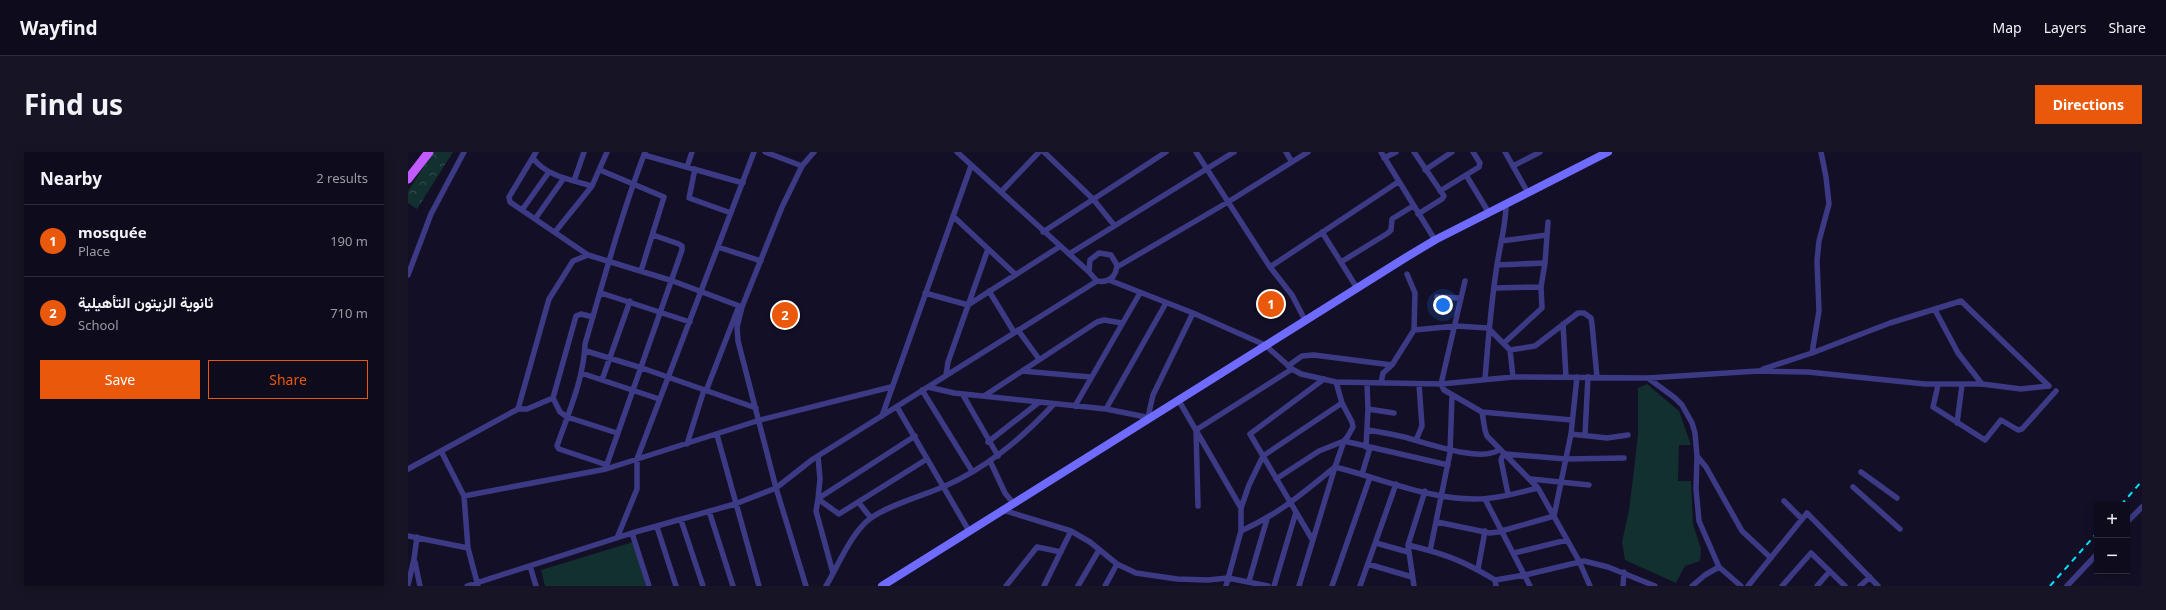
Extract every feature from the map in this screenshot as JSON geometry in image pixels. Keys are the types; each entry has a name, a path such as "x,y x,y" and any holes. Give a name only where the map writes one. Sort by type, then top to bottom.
{"main road":[{"path":"408,179 429,152"},
{"path":"882,586 1435,240 1608,152"}],"street":[{"path":"408,275 431,214 464,152"},
{"path":"574,181 584,152"},
{"path":"554,232 592,186 607,152"},
{"path":"687,167 692,152"},
{"path":"617,538 637,489 637,459 754,152"},
{"path":"765,152 802,166"},
{"path":"687,444 705,391 785,201 802,166 814,152"},
{"path":"1001,192 1039,152"},
{"path":"1044,152 1093,199 1114,226"},
{"path":"1043,232 1166,152"},
{"path":"1196,152 1270,267 1292,295 1305,320"},
{"path":"1069,254 1234,152"},
{"path":"1286,152 1292,162"},
{"path":"1117,268 1228,202 1308,152"},
{"path":"1381,152 1398,182 1435,240"},
{"path":"1384,158 1396,152"},
{"path":"1414,152 1444,196 1442,199 1418,214"},
{"path":"1425,170 1453,152"},
{"path":"1440,191 1480,166 1480,163 1473,152"},
{"path":"1505,152 1528,193"},
{"path":"1513,166 1540,152"},
{"path":"1812,353 1819,311 1817,261 1818,241 1829,204 1821,152"},
{"path":"606,467 558,448 581,373 586,351 585,344 601,293 608,261 644,153 743,183"},
{"path":"960,153 971,166 1059,247 1089,272 1097,281"},
{"path":"535,155 539,166 549,172 592,186"},
{"path":"535,155 508,199 510,202 588,255 673,281 701,293 740,306"},
{"path":"882,417 891,388 971,166"},
{"path":"696,169 689,198 731,214"},
{"path":"600,170 664,196 641,271"},
{"path":"522,210 549,172"},
{"path":"1466,175 1488,213"},
{"path":"535,219 564,178"},
{"path":"1270,267 1398,182"},
{"path":"1485,379 1488,328 1506,204"},
{"path":"1341,262 1388,233 1391,230 1392,219 1413,206"},
{"path":"953,216 1016,274"},
{"path":"1504,343 1542,308 1540,287 1545,263 1548,222"},
{"path":"1322,232 1357,288"},
{"path":"606,467 673,281 682,246 653,235"},
{"path":"1501,241 1547,235"},
{"path":"718,246 761,261"},
{"path":"925,293 968,305 1059,247"},
{"path":"946,375 948,362 988,249"},
{"path":"466,586 478,584 632,533 658,527 735,504 776,488 818,456 898,407 925,388 1016,331 1097,281 1109,280 1114,277 1117,268 1115,260 1111,255 1099,253 1090,260 1089,272"},
{"path":"518,408 548,299 573,261 588,255"},
{"path":"1497,265 1545,263"},
{"path":"1381,383 1383,373 1392,365 1414,330 1415,293 1407,274"},
{"path":"1109,280 1193,313 1265,345 1290,367 1301,374 1336,382 1441,384 1513,377 1648,378 1758,371 1808,372 1938,385 1982,384 2012,388 2049,386 1961,301 1890,323 1812,353 1758,371"},
{"path":"1465,282 1456,326 1441,384 1444,390 1482,412 1572,420"},
{"path":"1494,288 1540,287"},
{"path":"989,291 1016,331 1039,359"},
{"path":"601,293 630,301 690,322"},
{"path":"1074,406 1140,293"},
{"path":"1437,297 1461,298"},
{"path":"602,380 630,301"},
{"path":"1106,409 1166,303"},
{"path":"740,306 737,334 776,488 806,586"},
{"path":"1935,310 1958,353 1982,384"},
{"path":"925,388 963,395 1106,409 1150,418 1153,396 1193,313"},
{"path":"1510,350 1534,346 1578,313 1584,313 1591,318 1596,377"},
{"path":"593,317 578,314 576,316 553,398 560,412 567,417 617,433"},
{"path":"983,397 1097,322 1104,320 1122,323"},
{"path":"1563,324 1566,377"},
{"path":"1414,330 1456,326 1488,328 1510,350 1513,377"},
{"path":"586,351 642,368 756,408"},
{"path":"1196,430 1306,355 1392,365"},
{"path":"1022,371 1090,377"},
{"path":"581,373 659,399"},
{"path":"1554,516 1571,434 1577,377"},
{"path":"1585,435 1588,377"},
{"path":"1648,378 1682,405 1695,432 1697,456 1696,489 1699,521 1719,567 1740,586"},
{"path":"1312,539 1250,434 1324,380"},
{"path":"1299,586 1335,467 1344,441 1353,427 1342,403 1336,382"},
{"path":"1362,474 1368,447 1367,383"},
{"path":"1416,440 1422,426 1419,384"},
{"path":"1938,385 1933,407 1985,440 2001,420 2018,430 2022,429 2056,391"},
{"path":"1957,423 1962,385"},
{"path":"464,496 606,467 717,435 760,420 891,388"},
{"path":"925,388 972,472"},
{"path":"963,395 988,442 998,456"},
{"path":"1430,550 1448,465 1452,395"},
{"path":"408,469 518,408 526,409 553,398"},
{"path":"1179,401 1241,508"},
{"path":"988,442 1038,403"},
{"path":"1226,586 1242,532 1241,508 1249,485 1263,456 1342,403"},
{"path":"826,586 848,547 871,518 944,487 990,461 1028,431 1054,404"},
{"path":"898,407 969,531"},
{"path":"1368,409 1394,413"},
{"path":"1482,412 1484,430 1500,449 1531,479 1538,488 1579,561 1590,586"},
{"path":"1196,430 1198,506"},
{"path":"1368,430 1416,440 1450,450 1490,454 1500,449"},
{"path":"1571,434 1607,438 1628,436"},
{"path":"717,435 759,586"},
{"path":"818,499 915,436"},
{"path":"1276,478 1319,451 1344,441 1448,465"},
{"path":"441,451 464,496 468,548 478,584"},
{"path":"1508,494 1502,460 1502,457 1506,454 1566,458 1624,458"},
{"path":"818,456 820,479 816,511 833,573"},
{"path":"1697,456 1706,466 1742,531 1771,558"},
{"path":"818,499 839,514 859,503 927,458"},
{"path":"990,461 1005,493 1014,504"},
{"path":"1335,467 1441,496 1485,499 1538,488"},
{"path":"1242,532 1291,504 1335,467"},
{"path":"1861,472 1897,498"},
{"path":"1332,586 1370,477"},
{"path":"1531,479 1589,486"},
{"path":"1360,586 1396,484"},
{"path":"1853,487 1900,529"},
{"path":"1414,586 1408,545 1425,491"},
{"path":"1485,499 1530,586"},
{"path":"1784,501 1802,519"},
{"path":"859,503 871,518"},
{"path":"2130,519 2142,507"},
{"path":"1003,510 1071,531 1117,564 1136,573 1177,579 1208,580 1228,578 1268,586"},
{"path":"709,511 733,586"},
{"path":"1274,586 1296,512"},
{"path":"1748,586 1802,519 1809,514 1878,586"},
{"path":"1437,522 1485,532 1502,530 1554,516"},
{"path":"1249,581 1267,519"},
{"path":"681,520 703,586"},
{"path":"658,527 676,586"},
{"path":"1044,586 1071,531"},
{"path":"1478,569 1485,532"},
{"path":"632,533 648,586"},
{"path":"408,536 468,548"},
{"path":"408,585 414,560 417,537"},
{"path":"1514,553 1567,540"},
{"path":"1376,543 1408,552"},
{"path":"1408,545 1453,556 1478,569 1496,583 1579,561 1590,561 1624,572 1655,586"},
{"path":"1006,586 1037,547 1061,552"},
{"path":"1078,586 1099,550"},
{"path":"1782,586 1811,553 1845,586"},
{"path":"2067,586 2094,557"},
{"path":"414,560 420,586"},
{"path":"1105,586 1117,564"},
{"path":"1368,564 1412,576"},
{"path":"530,566 536,586"},
{"path":"1692,586 1705,575 1719,567"},
{"path":"1817,586 1830,571"},
{"path":"1623,586 1624,572"},
{"path":"1860,586 1870,577"},
{"path":"1177,579 1178,586"}],"green space":[{"path":"433,152 453,152 417,209 408,203 408,191"},
{"path":"1647,384 1679,411 1691,445 1679,445 1678,481 1691,481 1693,524 1701,549 1700,561 1685,566 1676,583 1625,560 1622,542 1629,510 1638,434 1638,388"},
{"path":"633,542 646,586 545,586 541,570"}],"railway":[{"path":"2124,502 2142,481"},
{"path":"2050,586 2094,536"}],"place":[{"name":"mosquée","path":"1271,304"},
{"name":"ثانوية الزيتون التأهيلية","path":"785,315"}]}
